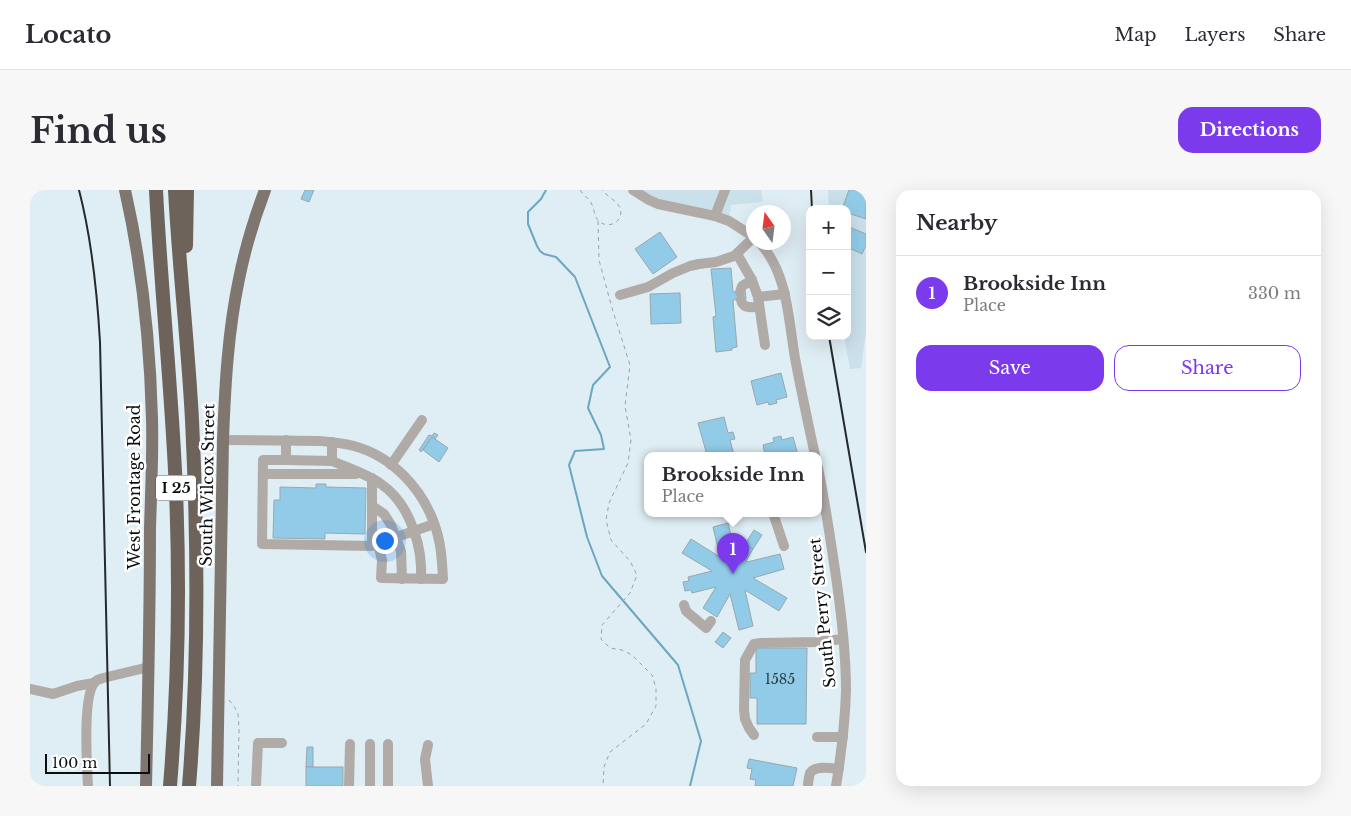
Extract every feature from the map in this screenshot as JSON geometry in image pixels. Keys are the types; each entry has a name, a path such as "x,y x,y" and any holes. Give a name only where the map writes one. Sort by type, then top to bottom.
{"highway":[{"path":"151,190 171,389"},
{"name":"I 25","path":"156,190 171,389 176,493 178,586 175,717 170,786"},
{"name":"I 25","path":"175,190 192,417 197,588 194,700 189,786"},
{"path":"186,350 187,190"}],"main road":[{"name":"West Frontage Road","path":"125,190 142,290 150,374 152,444 146,786"},
{"name":"South Wilcox Street","path":"218,786 223,440 230,339 235,298 248,244 265,190"}],"street":[{"path":"633,190 658,204 715,216 729,221 746,232"},
{"path":"715,216 725,190"},
{"path":"620,295 648,287 690,266 716,262 734,256 746,245"},
{"path":"765,250 778,270 785,294 797,367 814,452"},
{"path":"737,254 752,280 758,302 765,345"},
{"path":"752,280 742,286 742,305 745,307 785,294"},
{"path":"391,465 422,420"},
{"path":"223,440 332,442 356,446 391,465 421,495 434,524 441,550 443,580 381,578 382,560 375,545 372,478"},
{"path":"286,440 286,460"},
{"path":"332,442 332,461"},
{"path":"421,579 422,560 419,545 414,531 410,517 398,500 383,485 372,478 332,461 263,460 262,544 375,545 396,538 414,531 434,524"},
{"path":"263,474 362,474"},
{"name":"South Perry Street","path":"822,490 838,591 846,690 843,737 836,786"},
{"path":"372,506 384,514 391,524 401,551 402,579"},
{"path":"774,517 784,546"},
{"path":"684,605 686,612 706,628 711,622"},
{"path":"754,735 745,718 744,710 745,660 754,644 818,642 843,639"},
{"path":"88,786 87,709 88,696 94,684 103,678 149,667"},
{"path":"30,689 53,694 77,686 94,684"},
{"path":"817,737 843,737"},
{"path":"256,786 258,743 282,744"},
{"path":"349,786 350,744"},
{"path":"370,744 370,786"},
{"path":"388,744 388,786"},
{"path":"428,745 425,759 428,786"},
{"path":"808,786 811,772 814,770 822,768 839,769"}],"path":[{"path":"580,190 590,201 598,221 599,260 630,365 625,406 631,440 628,463 609,503 606,520 610,540 630,561 637,575 630,593 602,626 601,639 610,648 622,650 632,655 652,675 656,688 656,706 646,724 610,752 604,767 603,786"},
{"path":"598,221 602,224 612,225 616,223 620,214 618,206 602,190"},
{"path":"228,698 238,714 238,786"}],"shaded area":[{"path":"633,190 761,190 763,202 731,205 729,221 669,207"},
{"path":"828,190 866,190 866,332 861,368 850,369 845,340 851,340 851,205 829,205"}],"building":[{"path":"305,190 314,190 309,202 301,199"},
{"path":"849,190 866,190 866,219 851,214 851,205 843,205"},
{"path":"851,228 866,234 866,245 862,254 851,249"},
{"path":"660,232 677,257 653,274 635,249"},
{"path":"731,268 733,292 745,291 746,299 733,300 737,347 732,348 732,350 716,352 713,317 716,316 711,269"},
{"path":"680,293 681,323 651,324 650,294"},
{"path":"781,373 787,397 776,400 777,403 769,405 768,402 757,405 751,381"},
{"path":"724,417 728,433 733,432 735,439 730,440 733,452 706,452 698,423"},
{"path":"434,433 438,435 435,439 432,437 421,452 419,450 429,435 432,436"},
{"path":"781,436 782,440 793,437 797,452 764,452 763,445 774,442 773,438"},
{"path":"432,437 448,448 439,462 423,450"},
{"path":"316,484 326,484 326,487 366,488 365,534 325,533 325,539 273,538 274,500 280,500 280,487 316,488"},
{"path":"728,523 736,556 739,557 745,544 753,549 747,562 780,554 784,569 753,578 787,598 779,611 745,590 753,626 739,630 730,594 717,617 703,608 716,587 692,593 691,590 685,591 683,582 689,581 688,577 712,571 682,553 691,539 720,557 713,527"},
{"path":"754,530 762,535 753,549 745,544"},
{"path":"723,632 731,638 723,648 715,642"},
{"path":"756,648 807,648 806,724 757,724 757,698 750,698 750,673 756,673"},
{"path":"307,747 313,747 313,767 306,767"},
{"path":"749,759 797,768 793,786 755,786 756,780 750,779 752,769 747,768"},
{"path":"306,767 343,767 343,786 306,786"}],"waterway":[{"path":"546,190 541,199 528,212 528,224 540,251 556,257 575,277 610,367 593,385 588,408 601,435 604,449 575,451 569,465 587,537 602,576 678,665 701,741 690,786"}],"railway":[{"path":"79,190 93,265 100,342 110,786"},
{"path":"811,190 812,205"},
{"path":"830,340 866,552"}],"place":[{"name":"Brookside Inn","path":"733,574"}]}
